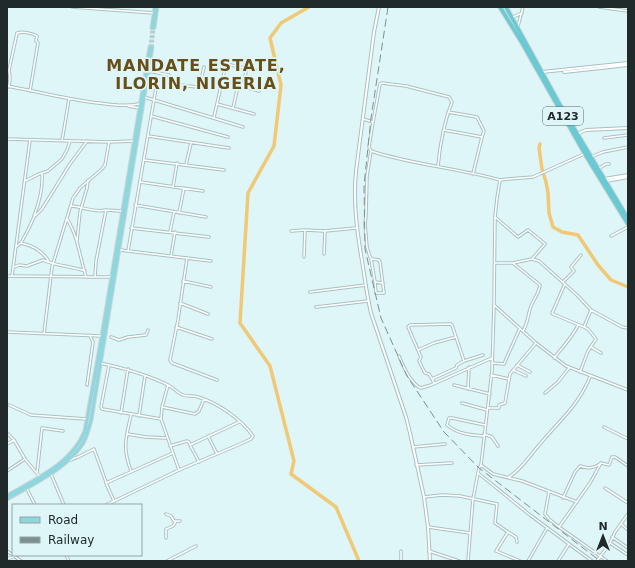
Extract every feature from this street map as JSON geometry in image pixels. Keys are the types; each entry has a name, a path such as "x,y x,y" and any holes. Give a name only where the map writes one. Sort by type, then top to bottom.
{"highway":[{"name":"A123","path":"500,7 586,153 627,216"},
{"name":"A123","path":"506,7 577,134 586,153 591,157 628,225"}],"main road":[{"path":"153,28 156,7"},
{"path":"7,497 26,488 66,462 80,447 87,433 91,420 112,277 144,97 151,47 140,103 141,108"},
{"path":"7,497 40,477 67,458 76,448 84,435 104,336 119,250 135,141"}],"street":[{"path":"72,7 155,13"},
{"path":"379,7 374,32 354,191 356,228 368,301 406,417 413,447 424,497 430,561"},
{"path":"518,28 523,7"},
{"path":"599,7 628,11"},
{"path":"512,18 522,13"},
{"path":"30,91 38,43 36,42 37,36 36,34 20,32 17,33 9,70 10,78 8,87 69,99 114,106 141,108"},
{"path":"216,62 255,70"},
{"path":"214,118 226,64"},
{"path":"542,72 628,64"},
{"path":"544,76 551,73 628,64"},
{"path":"148,71 169,75 170,82 172,84 197,87 200,85 204,67"},
{"path":"242,87 247,68"},
{"path":"221,81 259,91"},
{"path":"370,257 380,261 384,293 377,294 375,289 367,247 365,224 367,176 371,152 369,146 380,84 406,86 447,96 452,100 444,130 438,166"},
{"path":"233,108 238,86"},
{"path":"128,251 156,88"},
{"path":"144,97 243,127"},
{"path":"62,141 69,99"},
{"path":"126,106 140,103"},
{"path":"217,104 254,114"},
{"path":"448,112 477,117 484,131 473,174"},
{"path":"151,116 228,137"},
{"path":"363,119 373,122"},
{"path":"577,134 586,130 628,128"},
{"path":"444,130 482,137"},
{"path":"604,138 628,135"},
{"path":"148,136 229,148"},
{"path":"7,139 109,142 135,141"},
{"path":"12,276 30,140"},
{"path":"25,181 48,171 62,158 70,141"},
{"path":"34,217 42,209 70,164 87,141"},
{"path":"44,334 53,264 70,206 75,193 105,165 109,142"},
{"path":"186,165 191,143"},
{"path":"591,157 603,152 628,147"},
{"path":"371,152 404,161 438,166 500,180 508,178 533,177 586,153"},
{"path":"144,160 224,170"},
{"path":"173,187 177,163"},
{"path":"598,169 608,164"},
{"path":"17,246 21,242 34,217 41,198 42,173"},
{"path":"604,180 628,176"},
{"path":"77,241 80,212 88,180"},
{"path":"468,561 473,499 481,465 490,394 494,305 495,218 500,180"},
{"path":"140,182 203,190"},
{"path":"179,213 184,188"},
{"path":"135,205 206,217"},
{"path":"70,206 82,207 90,211 97,212 106,210 121,211"},
{"path":"94,277 106,210"},
{"path":"170,232 174,212"},
{"path":"495,218 518,237 528,230 545,244 532,259"},
{"path":"67,219 72,226 77,241 86,277"},
{"path":"611,236 628,225"},
{"path":"132,228 209,237"},
{"path":"291,231 324,231 356,228"},
{"path":"304,257 305,230"},
{"path":"324,231 324,254"},
{"path":"171,256 175,232"},
{"path":"21,242 45,254 50,263"},
{"path":"119,250 211,261"},
{"path":"580,255 571,267 574,271 564,283 558,302 552,313 584,327 596,339 588,351 580,372"},
{"path":"187,258 170,362 217,380"},
{"path":"494,263 513,263 532,259 539,261 577,295 591,310 622,328 628,328"},
{"path":"14,267 19,265 27,266 43,260 53,264 76,268 84,272"},
{"path":"513,263 540,285 523,331"},
{"path":"7,276 112,277"},
{"path":"183,281 211,287"},
{"path":"374,282 383,282"},
{"path":"310,292 366,285"},
{"path":"316,307 368,301"},
{"path":"180,303 208,314"},
{"path":"494,305 554,358 569,368 628,390"},
{"path":"584,327 591,310"},
{"path":"434,383 432,378 429,374 425,373 420,364 421,358 408,328 409,326 449,323 452,325 464,361"},
{"path":"554,358 570,336 575,333 578,325"},
{"path":"176,327 212,339"},
{"path":"492,363 504,364 520,328"},
{"path":"111,337 119,340 128,337 143,336 146,335 148,330"},
{"path":"7,332 104,336"},
{"path":"87,385 93,342 90,336"},
{"path":"418,350 434,343 456,337"},
{"path":"462,403 488,409 499,408 499,406 505,402 510,374 536,342"},
{"path":"591,347 601,353"},
{"path":"432,378 456,368 457,365 464,361 483,355"},
{"path":"399,356 406,371 421,388 492,358"},
{"path":"100,363 128,369 168,385 183,395 197,396 223,408 249,430 253,436 252,438 217,455 179,470 108,504"},
{"path":"109,365 101,409 161,419"},
{"path":"517,366 530,372"},
{"path":"468,389 469,367"},
{"path":"545,393 558,382 569,368"},
{"path":"120,413 128,369"},
{"path":"513,370 526,376"},
{"path":"491,375 509,379"},
{"path":"139,416 145,376"},
{"path":"509,477 514,474 574,406 582,395 590,376"},
{"path":"168,385 162,407 161,419 166,438 179,470"},
{"path":"454,385 490,394"},
{"path":"162,407 195,414 199,411 204,399"},
{"path":"9,405 34,415 88,420"},
{"path":"131,415 124,447 131,471"},
{"path":"485,425 452,418 449,418 447,425 454,430 467,434 492,437 498,446"},
{"path":"190,445 239,422"},
{"path":"604,427 628,439"},
{"path":"37,473 42,428 63,431"},
{"path":"7,433 14,440 25,459 40,477"},
{"path":"127,434 166,438"},
{"path":"208,436 217,455"},
{"path":"7,444 14,440"},
{"path":"170,446 187,441 189,442 198,462"},
{"path":"413,447 445,444"},
{"path":"66,462 78,458 94,449 114,501"},
{"path":"106,483 173,453"},
{"path":"601,462 609,466 612,457 615,457 628,466"},
{"path":"7,471 25,459"},
{"path":"563,498 578,467 580,466 586,468 597,466 601,462"},
{"path":"559,527 596,473 601,462"},
{"path":"416,465 452,463"},
{"path":"481,465 493,474 514,478 563,498 577,502"},
{"path":"50,473 64,504"},
{"path":"478,473 547,528 592,561"},
{"path":"26,488 34,504"},
{"path":"604,488 628,503"},
{"path":"549,492 545,514 549,520 607,561"},
{"path":"424,497 448,495 497,504 494,523 516,537 517,542"},
{"path":"166,514 171,516 176,521 180,521"},
{"path":"597,561 628,514"},
{"path":"166,538 166,529 173,526 176,521"},
{"path":"620,524 628,530"},
{"path":"428,527 470,533"},
{"path":"528,561 547,528"},
{"path":"508,532 496,551 520,561"},
{"path":"612,537 628,548"},
{"path":"610,543 628,555"},
{"path":"558,561 569,544"},
{"path":"167,561 196,546"},
{"path":"401,551 401,561"},
{"path":"429,551 459,561"},
{"path":"7,559 14,556 21,561"}],"waterway":[{"path":"309,7 281,23 270,38 281,85 274,146 248,193 240,323 270,366 294,461 291,474 336,507 359,561"},
{"path":"540,144 539,148 542,169 546,182 549,213 553,227 562,232 578,235 598,265 611,280 628,287"}],"tunnel":[{"path":"150,47 152,28"},
{"path":"152,47 154,28"}],"railway":[{"path":"388,7 371,118 364,186 365,249 381,318 407,376 444,432 479,468 600,561"}],"district":[{"name":"MANDATE ESTATE, ILORIN, NIGERIA","path":"196,74"}]}
